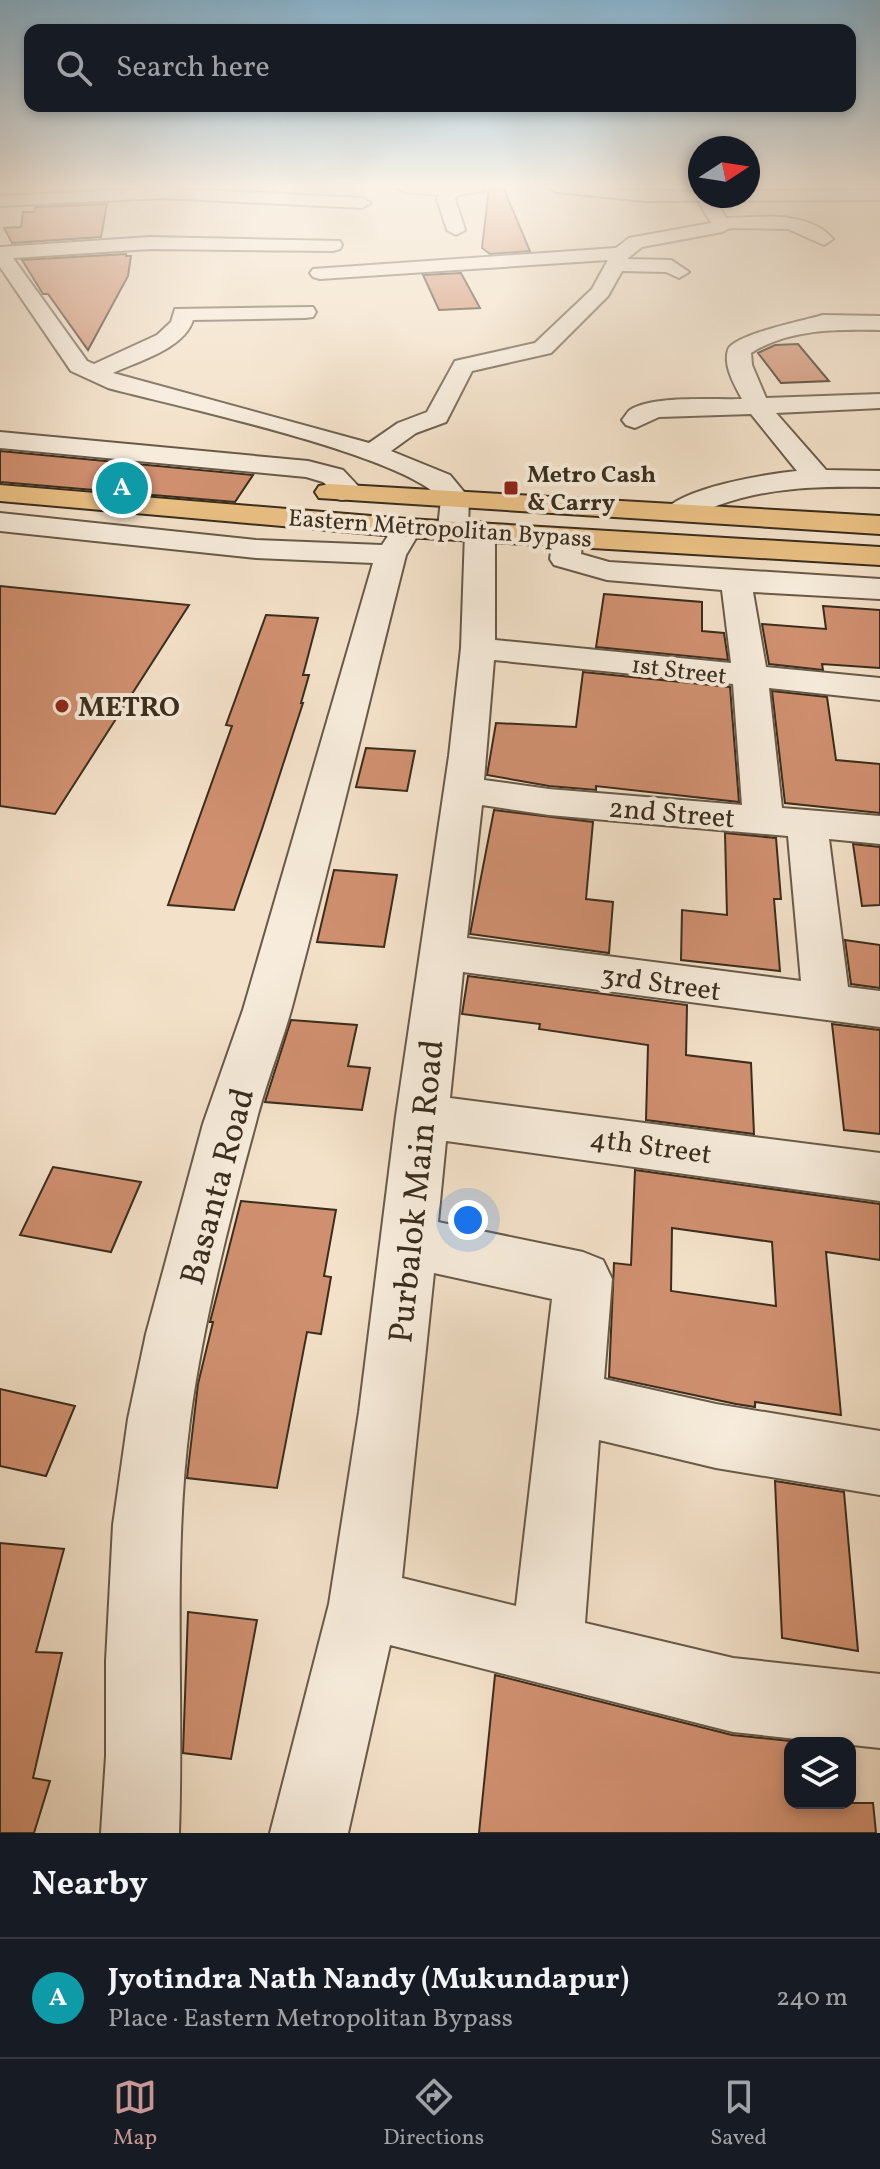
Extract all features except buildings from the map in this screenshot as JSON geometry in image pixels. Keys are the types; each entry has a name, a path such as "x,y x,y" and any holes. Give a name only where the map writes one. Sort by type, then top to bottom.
{"main road":[{"name":"Eastern Metropolitan Bypass","path":"0,467 342,492 467,526 568,538 880,556"},
{"name":"Eastern Metropolitan Bypass","path":"0,493 399,541 467,526 677,513 880,525"}],"street":[{"path":"14,273 79,366 116,383 373,452 440,481 467,526"},
{"path":"95,372 165,340 182,324 183,314 307,319 320,273 343,273"},
{"path":"373,452 407,428 437,417 463,366 543,348 601,292 611,273"},
{"path":"880,323 823,322 754,341 739,350 737,362 760,407 797,457 829,477 880,465"},
{"path":"635,420 639,415 658,410 880,401"},
{"path":"0,440 308,469 333,476 345,487 342,492"},
{"path":"677,513 720,493 783,479 880,479"},
{"path":"0,522 256,549 399,541"},
{"name":"Purbalok Main Road","path":"309,1833 364,1604 390,1412 478,648 467,526"},
{"path":"568,538 565,559 607,571 880,589"},
{"name":"Basanta Road","path":"140,1833 144,1756 142,1661 146,1525 159,1419 176,1334 229,1124 267,1010 399,541"},
{"path":"737,592 750,678 763,820"},
{"name":"1st Street","path":"478,648 880,689"},
{"name":"2nd Street","path":"464,790 549,802 880,830"},
{"path":"807,824 827,1003"},
{"name":"3rd Street","path":"443,952 880,1009"},
{"name":"4th Street","path":"422,1116 880,1177"},
{"path":"409,1242 583,1279 547,1651"},
{"path":"569,1402 716,1436 880,1463"},
{"path":"364,1604 733,1695 880,1711"}],"place":[{"name":"Jyotindra Nath Nandy (Mukundapur)","path":"122,488"},
{"name":"Metro Cash & Carry","path":"511,488"},
{"name":"METRO","path":"62,706"}]}
